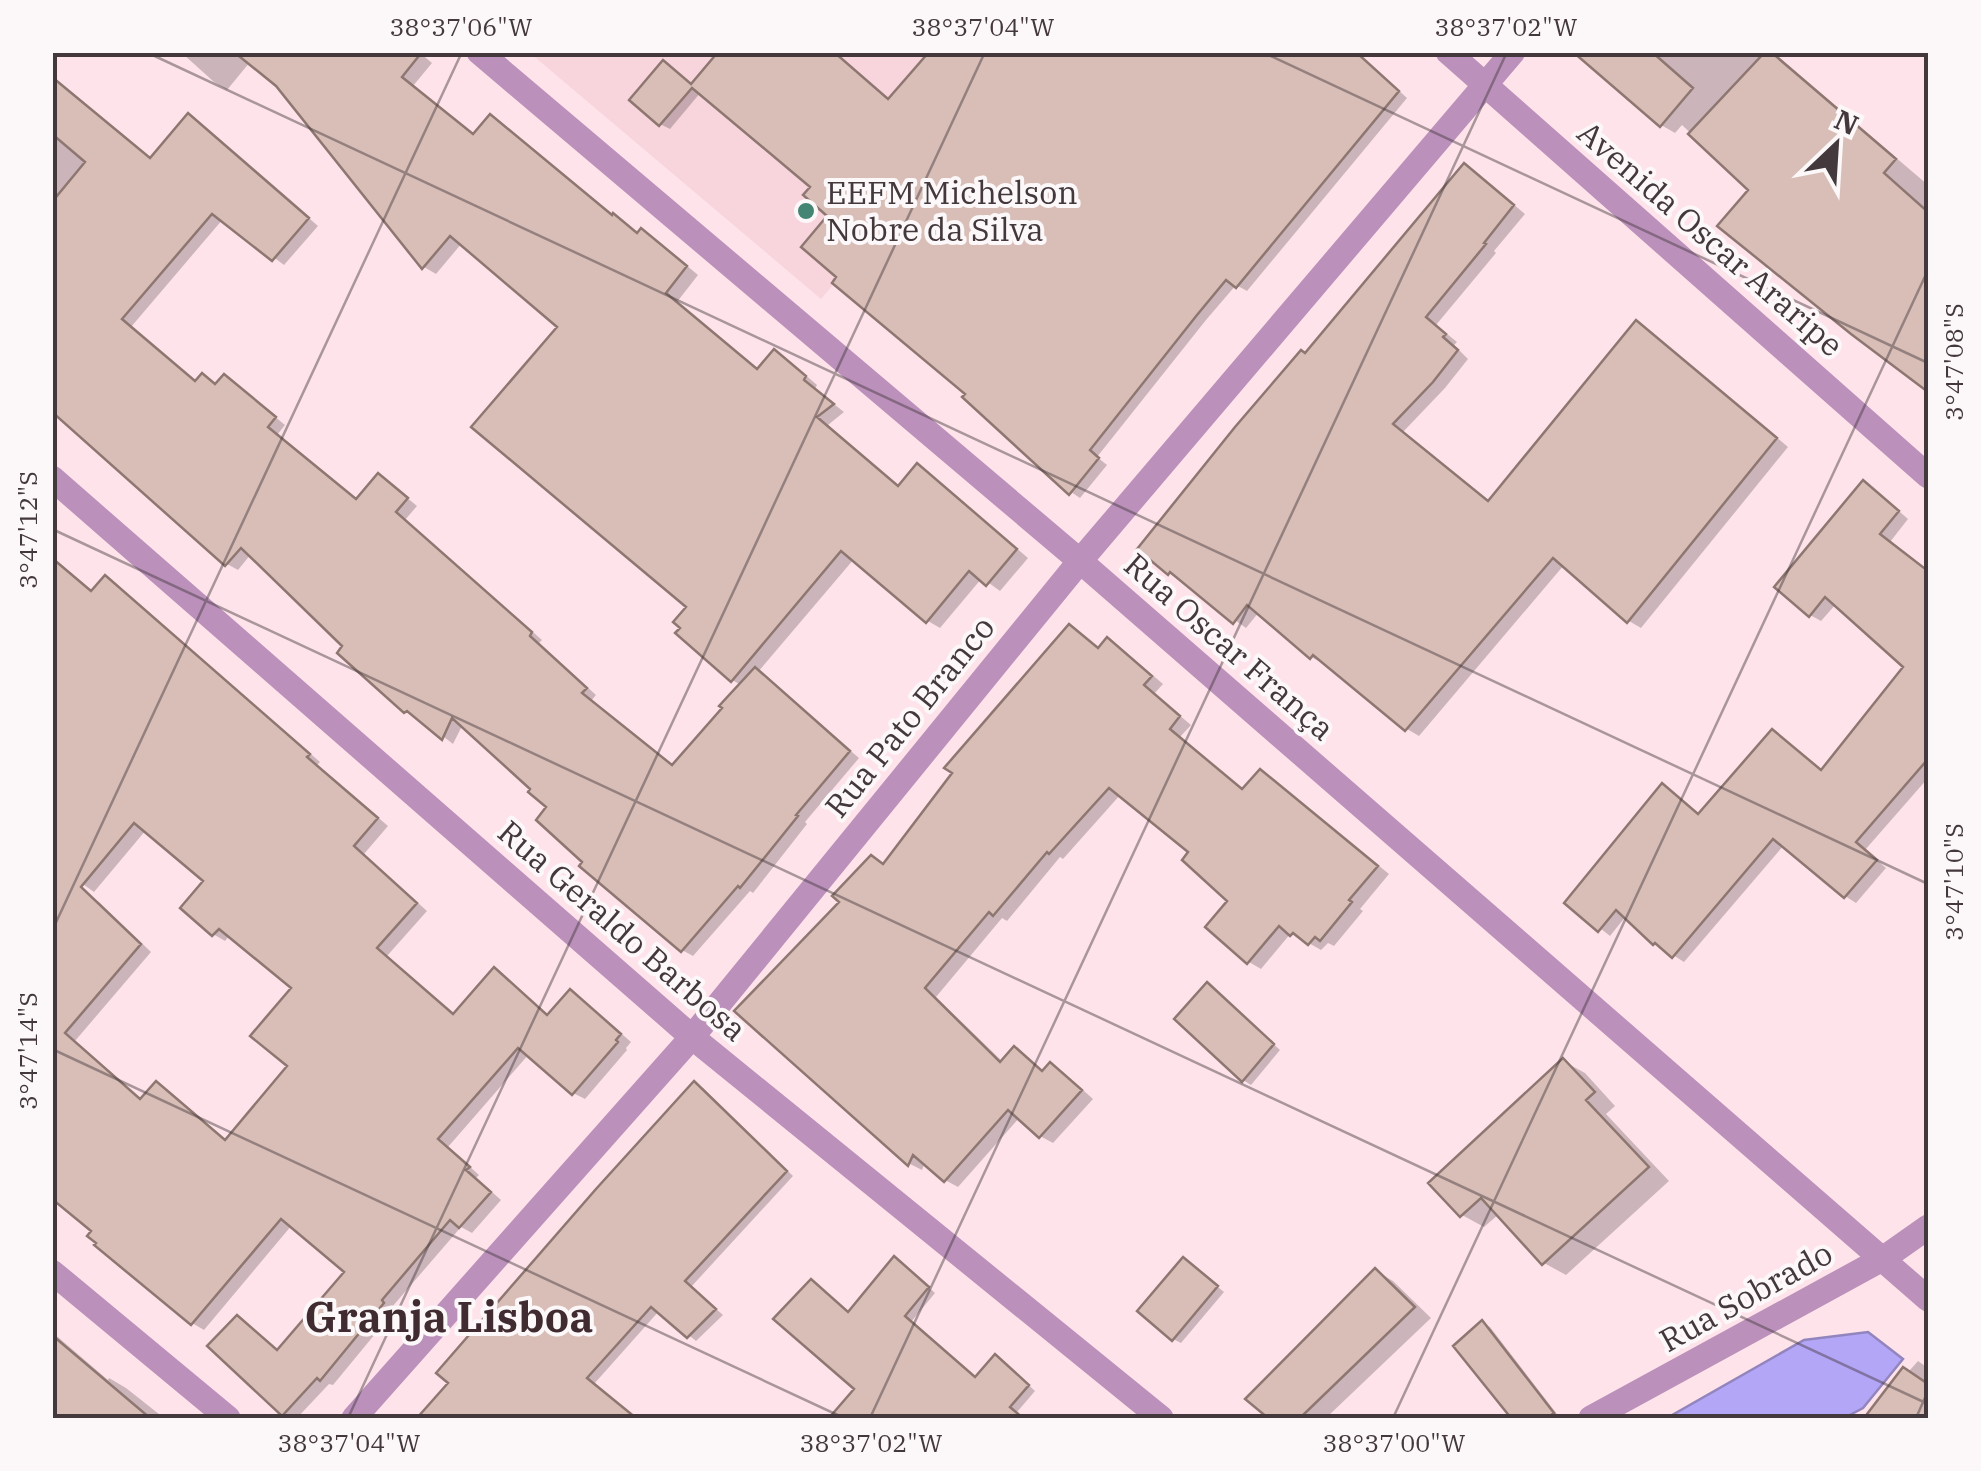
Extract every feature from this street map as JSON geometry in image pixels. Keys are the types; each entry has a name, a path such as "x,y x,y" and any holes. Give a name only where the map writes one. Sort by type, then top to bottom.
{"street":[{"name":"Rua Oscar França","path":"479,52 1080,561 1928,1299"},
{"name":"Avenida Oscar Araripe","path":"1448,52 1928,476"},
{"name":"Rua Pato Branco","path":"354,1418 692,1036 1080,561 1513,52"},
{"name":"Rua Geraldo Barbosa","path":"52,478 692,1036 1160,1418"},
{"name":"Rua Sobrado","path":"1591,1418 1884,1258 1928,1227"},
{"path":"52,1272 228,1418"}],"shaded area":[{"name":"EEFM Michelson Nobre da Silva","path":"530,53 1030,53 821,299"},
{"path":"1868,1332 1903,1359 1863,1408 1844,1418 1667,1418 1804,1340"}],"building":[{"path":"234,52 422,52 402,77 473,134 490,114 612,215 637,233 641,228 687,266 666,293 757,369 774,349 834,404 817,417 898,486 917,463 1017,549 986,586 969,571 926,623 841,551 731,682 675,633 680,628 673,622 686,607 471,427 557,327 450,236 422,269 276,86"},
{"path":"718,52 834,52 888,99 929,52 1356,52 1399,91 1236,288 1226,280 1197,315 1090,450 1099,458 1069,495 962,397 965,394 832,283 836,277 801,247 827,216 803,195 810,187 692,88 659,126 629,100 663,60 691,84"},
{"path":"1573,52 1652,52 1693,88 1660,127"},
{"path":"1765,52 1771,52 1896,159 1884,173 1928,212 1928,392 1717,226 1748,190 1688,134"},
{"path":"52,77 150,158 188,113 309,218 272,261 212,214 122,319 195,381 202,373 215,384 224,374 276,417 268,427 356,499 378,473 408,498 396,512 532,632 530,636 587,688 582,693 672,765 755,667 850,751 740,888 681,952 579,866 582,862 536,820 546,807 452,718 442,740 407,711 404,713 337,653 342,646 241,548 225,566 52,412 52,202 85,162 52,134"},
{"path":"1464,163 1514,205 1426,317 1458,350 1393,424 1488,501 1636,320 1777,438 1627,623 1553,558 1405,731 1247,605 1233,624 1137,549 1235,427 1301,350 1305,353"},
{"path":"1863,480 1899,511 1880,534 1928,571 1928,759 1856,842 1877,860 1844,898 1773,839 1672,958 1616,910 1598,932 1564,903 1662,783 1698,814 1772,729 1821,770 1903,667 1825,597 1809,617 1774,587"},
{"path":"52,558 91,591 105,575 378,818 354,846 417,903 377,948 453,1014 494,967 547,1015 570,989 621,1034 572,1095 518,1048 438,1139 491,1192 459,1228 450,1220 320,1381 317,1378 282,1416 207,1346 237,1315 277,1350 344,1272 281,1219 191,1325 94,1245 87,1236 91,1231 52,1199","holes":["134,823 203,881 180,908 212,936 219,929 291,988 250,1036 287,1066 225,1140 156,1081 140,1099 65,1033 141,944 81,887"]},
{"path":"1069,624 1098,648 1107,637 1152,676 1144,685 1180,716 1170,729 1242,789 1260,769 1378,866 1320,941 1315,937 1308,945 1279,926 1247,964 1205,927 1227,901 1182,860 1188,852 1109,788 993,916 989,912 925,988 1000,1062 1014,1046 1042,1071 1050,1062 1082,1090 1039,1138 1008,1110 944,1182 913,1155 908,1166 734,1011 839,902 832,896 871,855 883,864 952,773 944,768"},
{"path":"1207,982 1274,1044 1242,1082 1174,1019"},
{"path":"1563,1058 1595,1092 1586,1100 1649,1167 1542,1265 1481,1198 1460,1217 1428,1183"},
{"path":"694,1081 787,1171 685,1281 716,1309 687,1338 651,1307 587,1378 636,1418 417,1418 448,1383 436,1373"},
{"path":"894,1256 929,1287 905,1316 975,1377 995,1354 1029,1385 1010,1407 1023,1418 829,1418 854,1389 773,1319 811,1279 848,1312"},
{"path":"1183,1257 1218,1286 1172,1341 1137,1311"},
{"path":"1375,1268 1415,1307 1300,1418 1268,1418 1245,1399"},
{"path":"1482,1320 1554,1413 1547,1418 1511,1418 1453,1346"},
{"path":"52,1335 150,1418 52,1418"},
{"path":"1903,1367 1928,1384 1928,1418 1864,1418"}],"place":[{"name":"EEFM Michelson Nobre da Silva","path":"806,211"}],"district":[{"name":"Granja Lisboa","path":"449,1317"}]}
